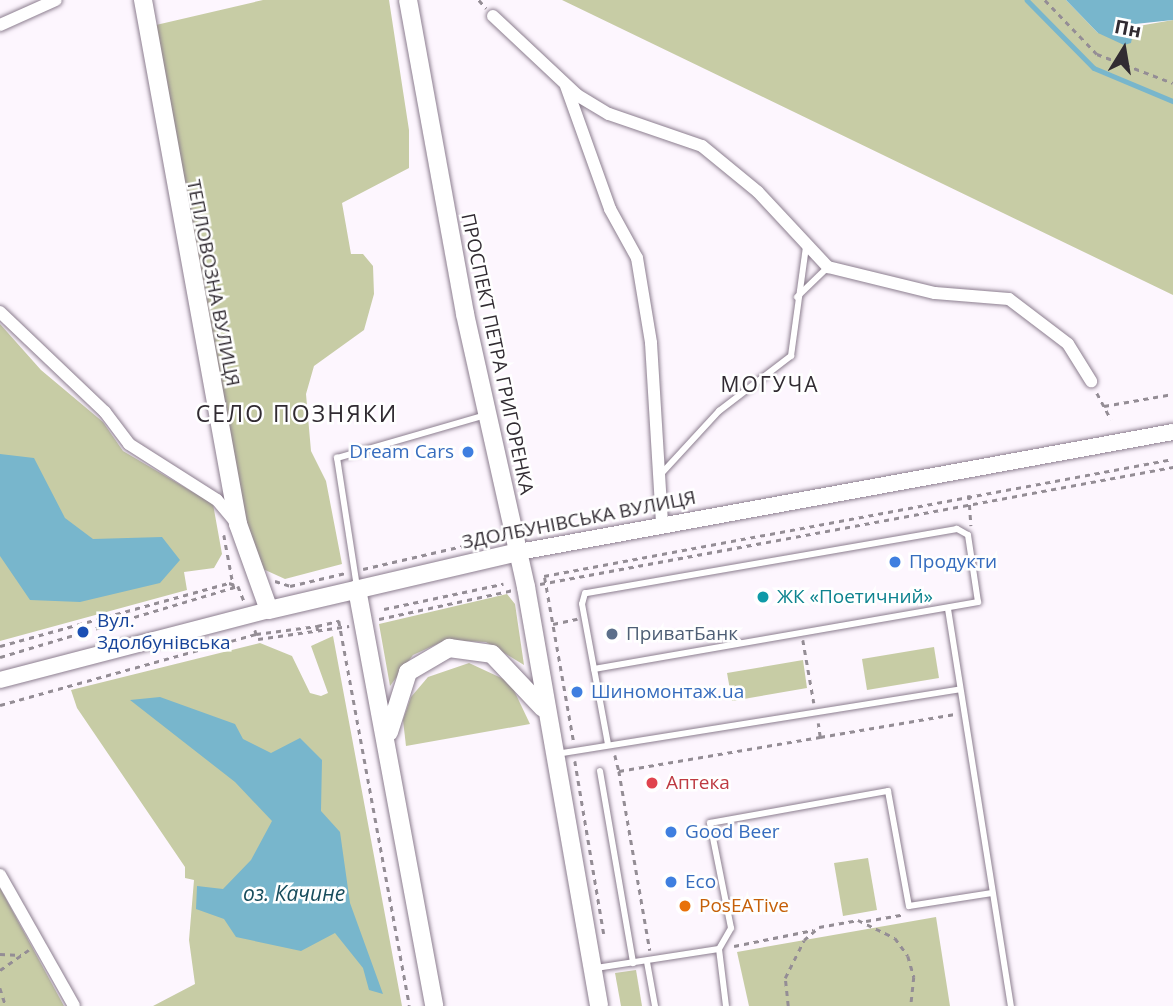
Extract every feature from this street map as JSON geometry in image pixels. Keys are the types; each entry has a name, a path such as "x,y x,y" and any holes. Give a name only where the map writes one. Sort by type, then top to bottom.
{"main road":[{"name":"ТЕПЛОВОЗНА ВУЛИЦЯ","path":"143,0 238,524 270,610"},
{"name":"ПРОСПЕКТ ПЕТРА ГРИГОРЕНКА","path":"408,0 488,415 526,587 599,1006"},
{"name":"ЗДОЛБУНІВСЬКА ВУЛИЦЯ","path":"270,610 519,552"},
{"path":"357,589 434,1006"},
{"path":"387,744 395,699 408,673 449,648 492,654 528,686 547,714"}],"street":[{"path":"0,25 56,0"},
{"path":"493,16 566,85 609,114 702,146 758,192 806,247 828,267 935,293 1009,299 1068,344 1091,381"},
{"path":"566,85 610,209 637,258 651,343 655,481 662,523"},
{"path":"0,312 105,412 129,444 217,500 238,524"},
{"name":"ЗДОЛБУНІВСЬКА ВУЛИЦЯ","path":"519,552 662,523 1173,432"},
{"name":"ЗДОЛБУНІВСЬКА ВУЛИЦЯ","path":"0,680 270,610"},
{"path":"0,875 75,1006"}],"lane":[{"path":"655,481 719,411 791,356 806,247"},
{"path":"797,297 828,267"},
{"path":"357,589 358,570 337,458 488,415"},
{"path":"594,669 802,637 978,602 966,532 957,529 590,590 582,598 594,669 608,744"},
{"path":"948,609 1011,1006"},
{"path":"554,754 960,689"},
{"path":"600,771 633,963"},
{"path":"726,1006 719,949 731,928 710,823 888,791 909,906 992,892"},
{"path":"592,969 719,949"},
{"path":"649,961 655,1006"}],"path":[{"path":"1045,0 1097,54 1173,83"},
{"path":"1091,381 1111,419"},
{"path":"1104,406 1173,394"},
{"path":"604,939 544,576 1173,458"},
{"path":"238,586 258,639 340,628 545,583 1173,467"},
{"path":"966,532 973,523 969,495"},
{"path":"217,500 229,583 233,589"},
{"path":"271,576 290,586 489,540"},
{"path":"0,646 229,583 238,586"},
{"path":"384,609 503,584"},
{"path":"0,656 238,586"},
{"path":"553,624 585,618"},
{"path":"0,705 256,634 339,621 410,1006"},
{"path":"317,626 318,631"},
{"path":"800,626 820,737"},
{"path":"619,771 964,712"},
{"path":"602,755 615,753 649,961"},
{"path":"575,760 589,757"},
{"path":"719,949 858,920 895,938 914,977 911,1006"},
{"path":"789,1006 785,978 791,957 816,929"},
{"path":"0,970 39,944"},
{"path":"0,954 22,956"},
{"path":"0,988 6,1006"}],"green space":[{"path":"263,0 389,0 409,130 409,168 342,203 351,254 363,254 373,266 374,294 364,330 314,366 306,394 311,451 326,481 342,564 285,579 263,569 246,531 156,25"},
{"path":"562,0 1066,0 1098,33 1173,20 1173,295"},
{"path":"0,324 41,370 103,422 123,451 213,504 222,554 214,568 184,572 187,590 0,641"},
{"path":"507,594 515,604 524,665 486,642 446,640 413,655 390,686 379,624"},
{"path":"333,636 402,1006 153,1006 195,984 189,940 194,880 185,878 185,867 77,708 71,690 260,643 292,656 310,693 321,696 328,693 311,646"},
{"path":"934,647 939,678 867,690 862,659"},
{"path":"803,660 807,688 732,701 727,673"},
{"path":"469,663 510,682 530,724 406,746 403,720 411,697 428,677"},
{"path":"868,858 877,910 843,916 834,863"},
{"path":"0,888 64,1006 0,1006"},
{"path":"936,917 950,1006 749,1006 737,952"},
{"path":"636,970 642,1006 621,1006 615,973"}],"water":[{"path":"1066,0 1173,0 1173,20 1135,24 1131,43 1124,45 1098,33"},
{"path":"0,454 34,458 65,518 93,539 162,537 180,560 160,583 80,602 30,600 0,556"},
{"name":"оз. Качине","path":"160,697 235,724 243,739 271,753 300,738 322,760 321,811 340,832 350,903 383,994 369,990 363,968 335,933 301,951 236,937 224,919 196,909 197,886 223,889 251,860 272,821 235,782 130,700"}],"waterway":[{"path":"1027,0 1094,68 1173,101"}],"place":[{"name":"Dream Cars","path":"468,452"},
{"name":"Продукти","path":"895,562"},
{"name":"ЖК «Поетичний»","path":"763,597"},
{"name":"Вул. Здолбунівська","path":"83,632"},
{"name":"ПриватБанк","path":"612,634"},
{"name":"Шиномонтаж.ua","path":"577,692"},
{"name":"Аптека","path":"652,783"},
{"name":"Good Beer","path":"671,832"},
{"name":"Eco","path":"671,882"},
{"name":"PosEATive","path":"685,906"}],"district":[{"name":"МОГУЧА","path":"770,384"},
{"name":"СЕЛО ПОЗНЯКИ","path":"297,413"}]}
